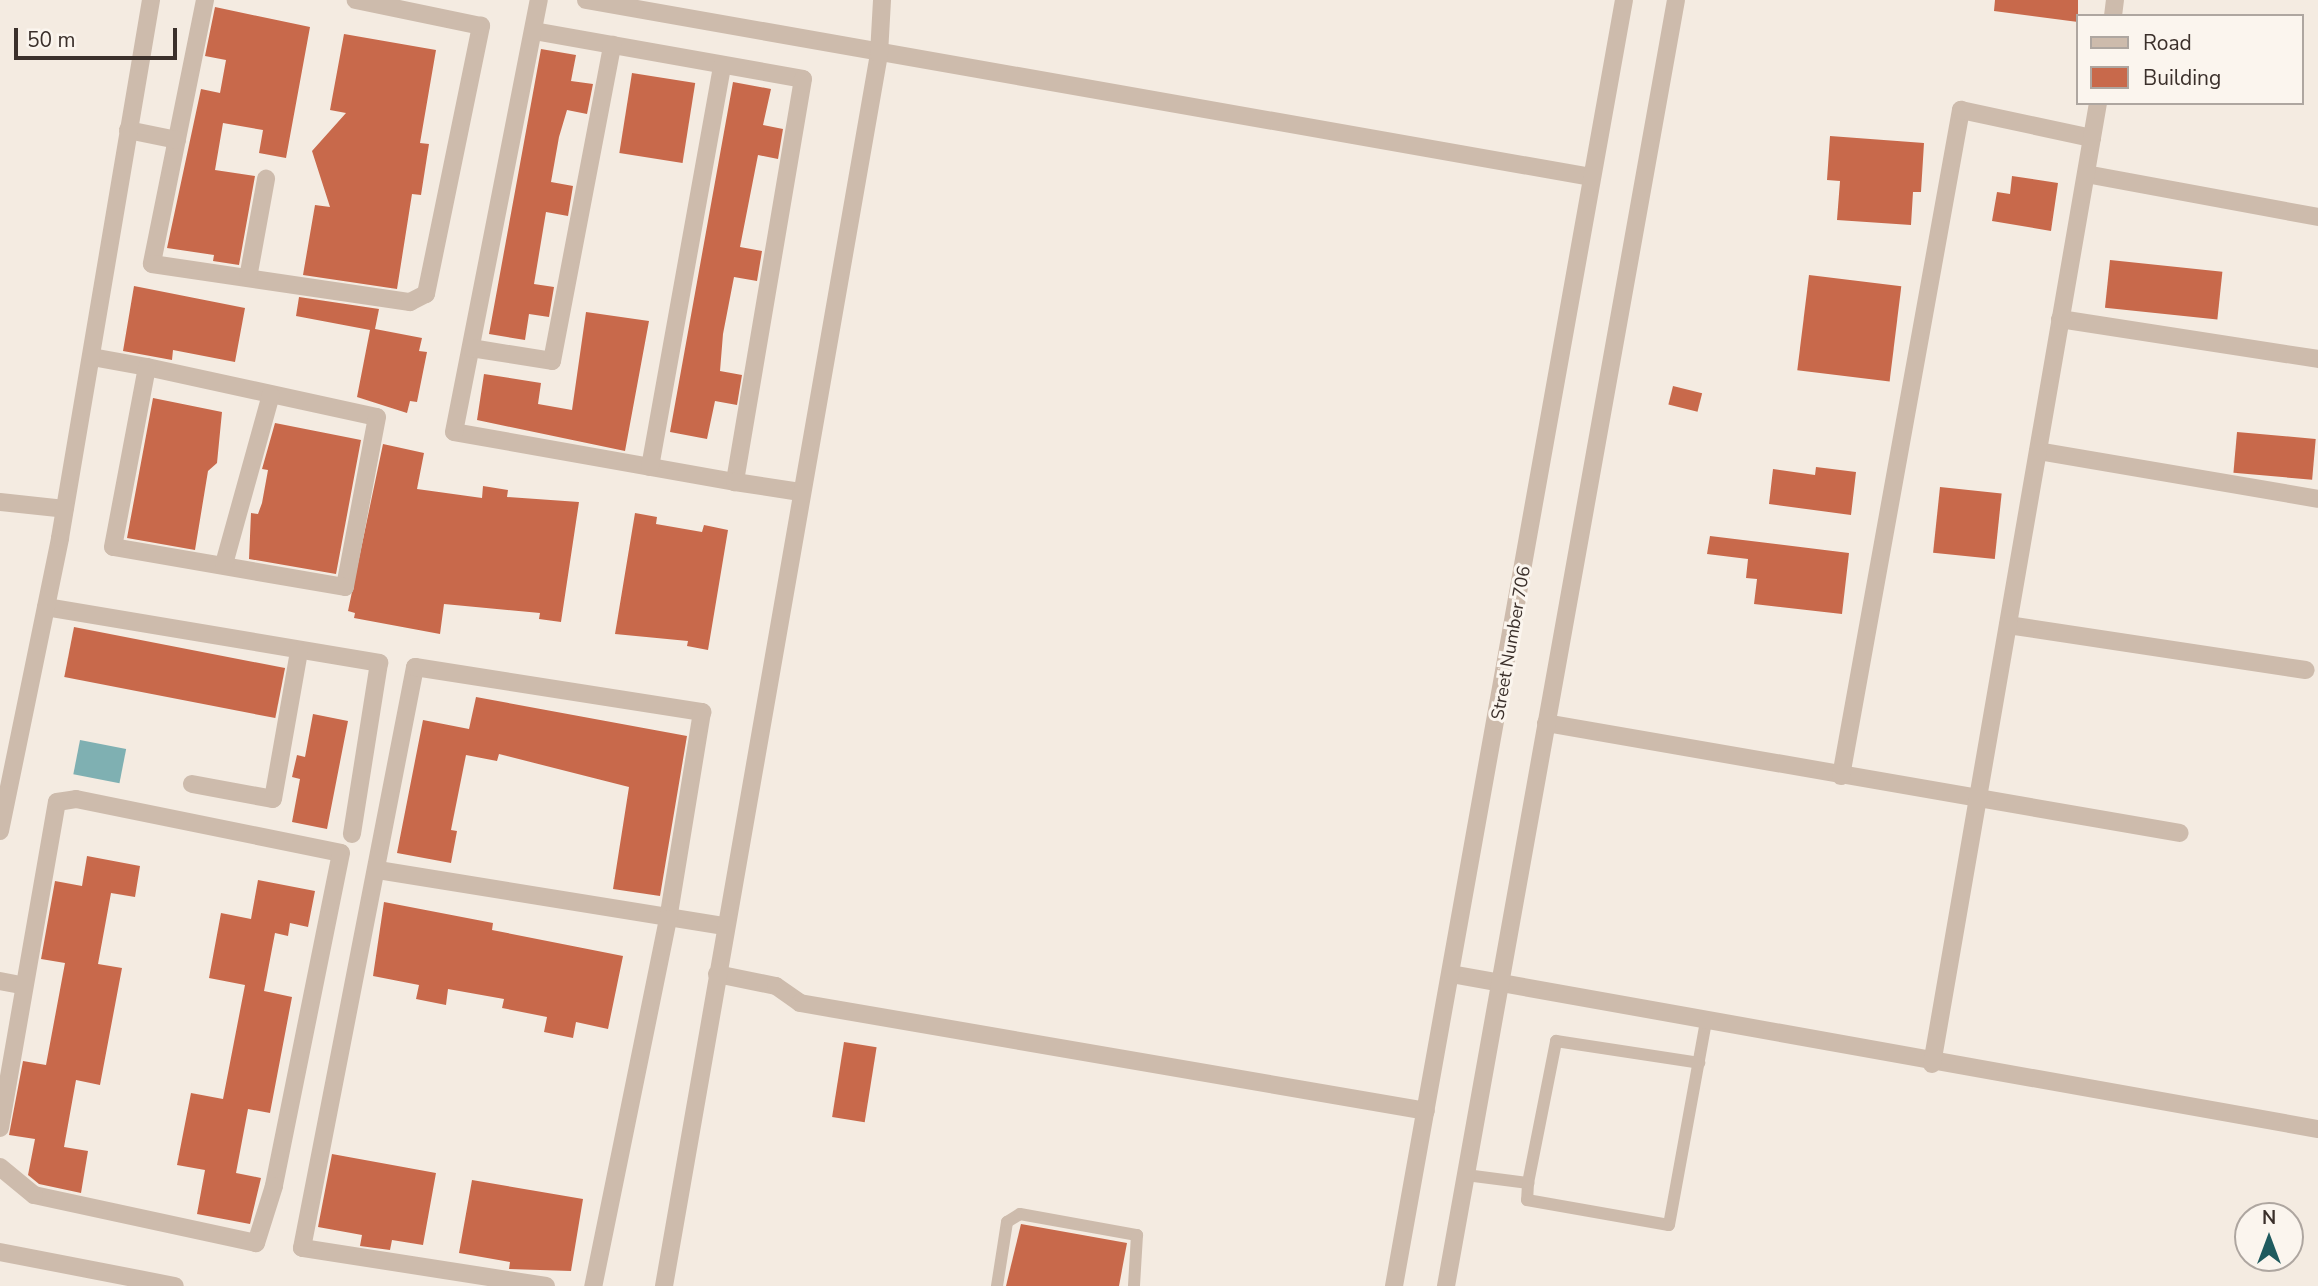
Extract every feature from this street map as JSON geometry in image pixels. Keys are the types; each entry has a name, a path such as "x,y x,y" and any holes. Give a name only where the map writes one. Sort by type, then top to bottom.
{"street":[{"path":"0,831 65,509 151,0"},
{"path":"205,0 152,264 410,302 426,294 481,26 356,0"},
{"path":"539,0 454,432 800,492"},
{"path":"586,0 879,54 1591,177"},
{"path":"664,1286 800,492 879,54 882,0"},
{"name":"Street Number 706","path":"1394,1286 1624,0"},
{"path":"1446,1286 1676,0"},
{"path":"534,31 803,79 735,482"},
{"path":"471,348 552,361 612,45"},
{"path":"650,467 722,66"},
{"path":"1932,1063 2098,105"},
{"path":"1841,776 1961,110 2092,138"},
{"path":"128,130 177,140"},
{"path":"2086,174 2318,217"},
{"path":"248,278 266,179"},
{"path":"2060,319 2318,359"},
{"path":"92,357 147,367 377,417 345,587 224,564 113,547 147,367"},
{"path":"224,564 271,394"},
{"path":"2038,452 2318,499"},
{"path":"0,502 65,509"},
{"path":"46,607 379,663 352,834"},
{"path":"2008,625 2306,670"},
{"path":"192,784 273,799 299,651"},
{"path":"546,1286 302,1248 378,870 415,667 702,712 668,919 593,1286"},
{"path":"1546,723 1977,802 2180,833"},
{"path":"0,1128 8,1012 21,985 57,802 76,799 341,853 274,1186 256,1243 34,1195 0,1167"},
{"path":"378,870 668,919 725,926"},
{"path":"717,974 776,986 800,1003 1426,1111"},
{"path":"1451,974 1932,1063 2318,1129"},
{"path":"0,981 21,985"},
{"path":"0,1252 175,1286"}],"lane":[{"path":"1699,1063 1556,1041 1527,1200 1669,1225 1699,1063 1706,1021"},
{"path":"1465,1175 1528,1183"},
{"path":"997,1286 1007,1222 1020,1214 1137,1236 1134,1286"}],"water":[{"path":"80,740 126,749 119,783 73,774"}],"building":[{"path":"1995,0 2078,0 2076,22 1994,11"},
{"path":"215,7 310,27 286,158 259,153 263,130 223,123 215,170 255,176 239,265 213,261 214,255 167,248 201,89 220,93 226,60 205,56"},
{"path":"344,34 436,50 420,143 429,144 421,195 412,194 397,289 303,275 315,205 330,207 312,151 346,113 330,110"},
{"path":"541,49 576,55 571,81 593,84 587,114 567,110 559,137 551,182 573,186 568,216 546,212 534,284 554,287 549,317 529,314 525,340 489,334"},
{"path":"632,73 695,83 683,163 619,153"},
{"path":"733,82 771,89 763,125 783,129 778,159 758,155 740,247 762,251 757,281 734,277 723,334 720,371 742,375 737,405 715,401 707,439 670,432"},
{"path":"1830,136 1924,143 1921,192 1913,192 1911,225 1837,220 1840,181 1827,180"},
{"path":"2012,176 2058,183 2051,231 1992,221 1997,192 2010,194"},
{"path":"2110,260 2222,272 2217,320 2105,308"},
{"path":"1809,275 1901,286 1890,382 1797,370"},
{"path":"134,286 245,308 235,362 173,350 172,360 123,351"},
{"path":"299,297 379,309 375,329 422,338 419,351 427,352 417,402 410,401 407,413 357,397 370,330 296,316"},
{"path":"586,312 649,321 625,451 477,420 484,374 541,383 538,404 572,410"},
{"path":"1673,386 1702,393 1698,412 1668,404"},
{"path":"153,398 222,412 217,463 208,471 195,550 127,538"},
{"path":"275,423 361,440 336,574 249,559 251,513 258,514 262,503 268,470 262,469"},
{"path":"2237,432 2316,439 2312,480 2233,473"},
{"path":"383,444 424,453 417,489 482,498 483,486 508,490 507,497 579,502 561,622 539,619 540,613 444,604 440,634 354,618 355,613 348,611"},
{"path":"1816,467 1856,472 1851,515 1769,504 1773,469 1815,475"},
{"path":"1940,487 2002,493 1995,559 1933,553"},
{"path":"635,513 657,517 656,524 702,532 704,525 728,530 708,650 687,646 688,641 615,634"},
{"path":"1710,536 1849,553 1842,614 1754,604 1757,579 1746,578 1748,559 1707,554"},
{"path":"74,627 285,668 275,718 64,677"},
{"path":"476,697 687,736 660,896 613,889 629,787 499,754 497,761 466,755 451,830 457,831 451,863 397,853 423,720 469,729"},
{"path":"313,714 348,721 327,829 292,822 300,779 292,777 297,755 305,757"},
{"path":"87,856 140,866 135,897 111,893 98,964 122,968 100,1085 76,1080 64,1147 88,1151 81,1193 39,1184 28,1175 35,1139 9,1135 23,1061 46,1065 65,963 41,959 55,881 82,886"},
{"path":"258,880 315,891 308,927 290,923 288,936 275,933 264,991 292,997 270,1113 248,1109 236,1173 261,1178 250,1224 197,1214 205,1170 177,1165 191,1093 223,1099 245,985 209,978 221,913 251,919"},
{"path":"384,902 493,923 492,930 623,956 608,1029 576,1022 573,1038 544,1032 547,1017 502,1008 504,999 448,989 446,1005 416,999 419,985 373,976"},
{"path":"844,1042 877,1047 865,1122 832,1117"},
{"path":"332,1154 436,1173 423,1245 392,1240 390,1250 360,1246 362,1235 318,1227"},
{"path":"472,1180 583,1199 571,1271 509,1269 510,1262 459,1253"},
{"path":"1021,1224 1127,1243 1119,1286 1006,1286"}]}
